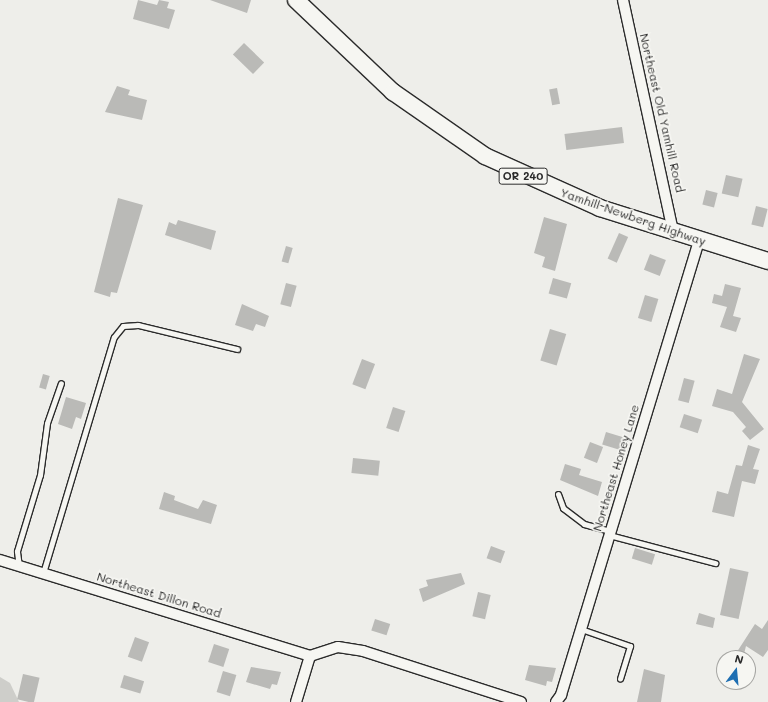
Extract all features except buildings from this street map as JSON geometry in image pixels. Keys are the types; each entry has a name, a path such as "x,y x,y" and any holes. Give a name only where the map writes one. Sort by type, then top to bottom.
{"main road":[{"name":"Yamhill-Newberg Highway","path":"296,0 392,92 479,152 559,192 673,232 768,261"}],"street":[{"name":"Northeast Old Yamhill Road","path":"623,0 673,232"},
{"name":"Northeast Honey Lane","path":"556,702 561,696 609,533 700,240"},
{"name":"Northeast Dillon Road","path":"0,560 310,656"},
{"path":"296,702 310,656 324,649 351,648 521,702"}],"lane":[{"path":"43,573 114,337 123,326 138,325 237,349"},
{"path":"19,566 17,551 40,475 47,423 60,383"},
{"path":"558,494 563,508 584,524 609,533 715,563"},
{"path":"581,629 630,646 620,679"}],"shaded area":[{"path":"0,677 10,683 19,702 0,702"}]}
